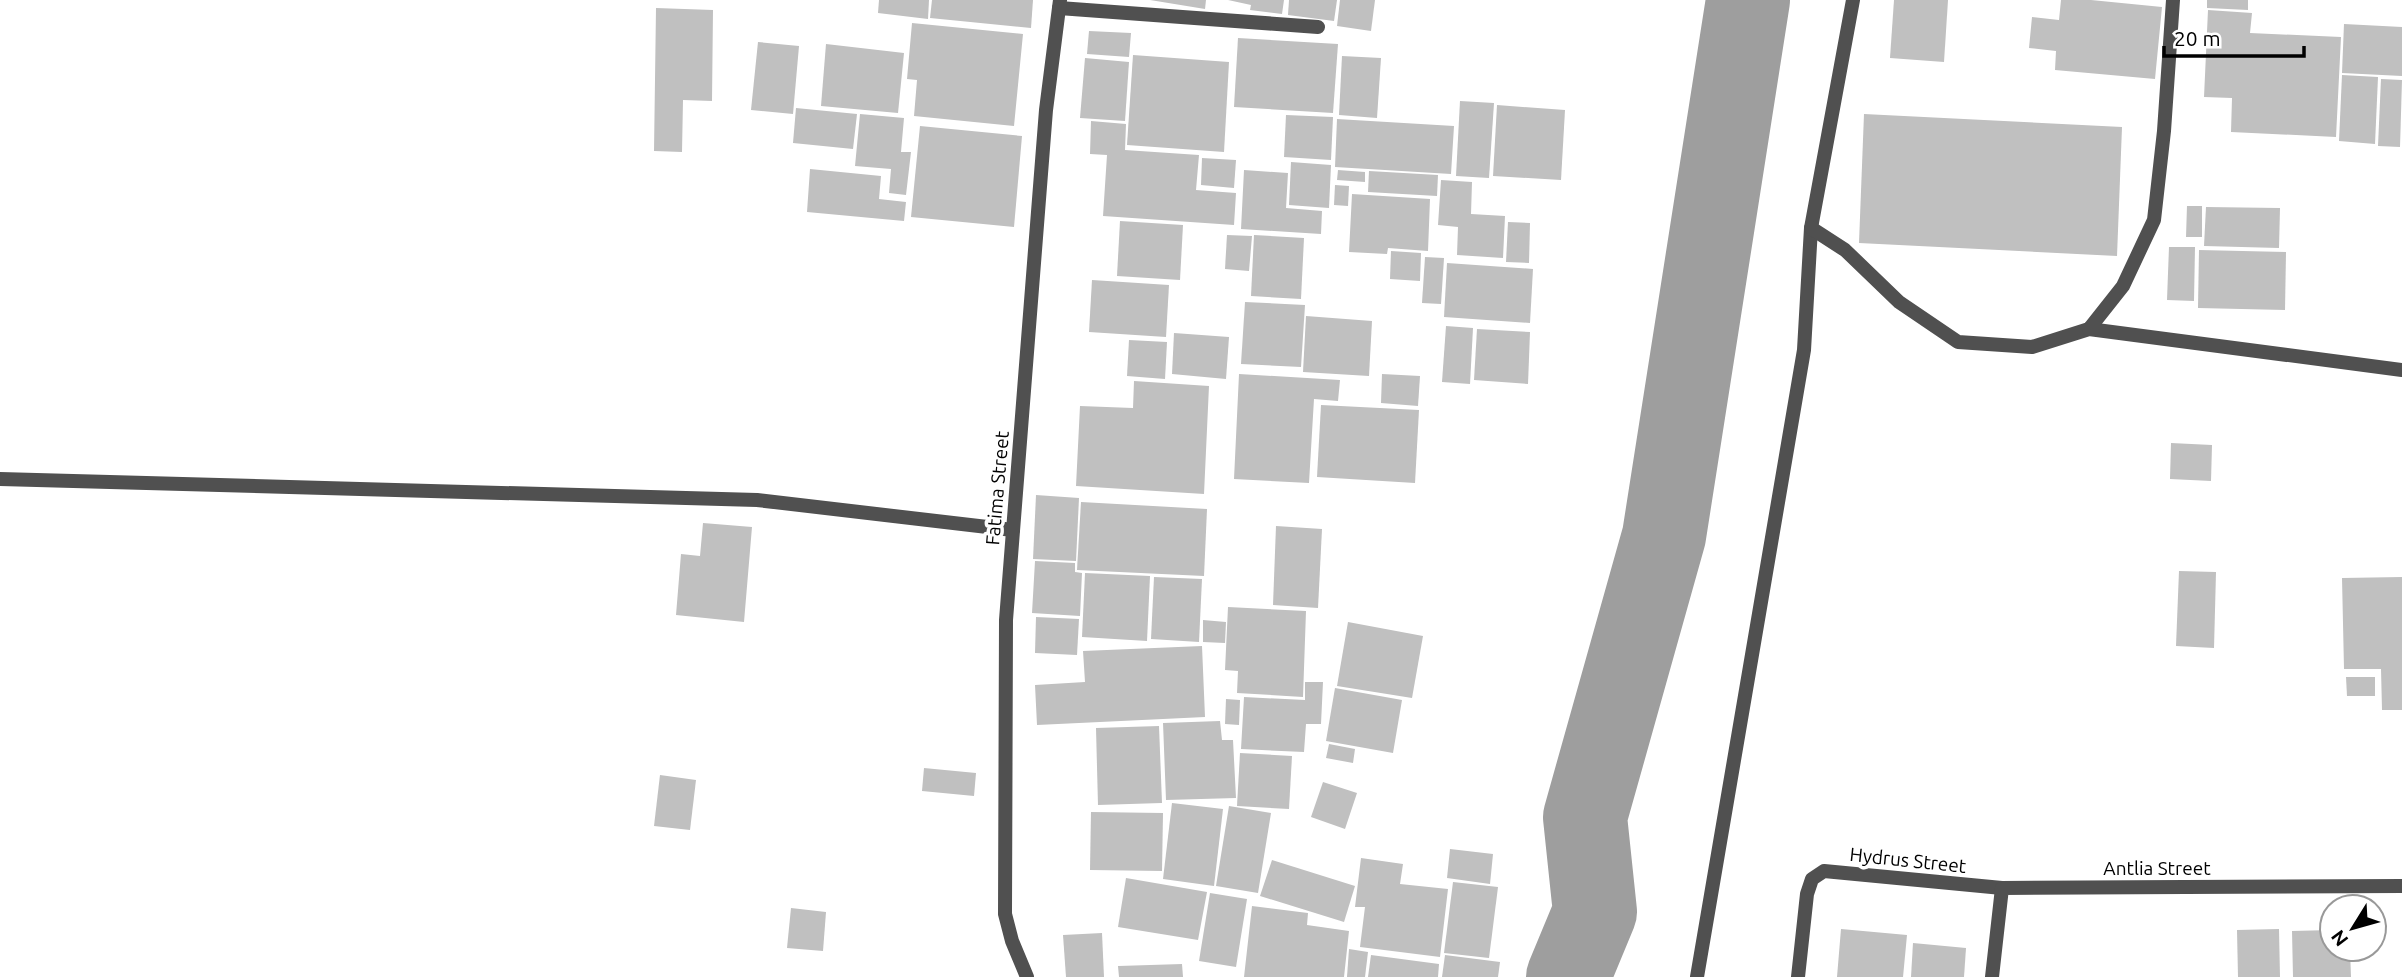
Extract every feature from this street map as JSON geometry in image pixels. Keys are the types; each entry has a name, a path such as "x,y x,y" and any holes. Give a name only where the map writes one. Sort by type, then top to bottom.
{"street":[{"path":"1697,977 1804,350 1811,228 1853,0"},
{"path":"2089,329 2123,286 2154,220 2164,131 2173,0"},
{"path":"1060,4 1318,27"},
{"name":"Fatima Street","path":"1027,977 1012,941 1005,914 1006,620 1046,110 1060,4"},
{"path":"1811,228 1844,250 1899,302 1958,342 2032,347 2089,329 2402,370"},
{"path":"0,479 757,500 1013,530"},
{"name":"Hydrus Street","path":"1798,977 1807,894 1812,879 1824,871 2002,888"},
{"name":"Antlia Street","path":"2002,888 2402,886"},
{"path":"1992,977 2002,888"}],"building":[{"path":"879,0 929,0 928,19 878,13"},
{"path":"932,0 1033,0 1031,28 930,18"},
{"path":"1150,0 1206,0 1205,9"},
{"path":"1228,0 1284,0 1282,14 1250,10 1251,5"},
{"path":"1289,0 1337,0 1334,21 1288,15"},
{"path":"1340,0 1375,0 1371,31 1337,26"},
{"path":"1894,0 1948,0 1944,62 1890,58"},
{"path":"2061,0 2162,7 2155,79 2055,70 2056,51 2029,48 2032,17 2059,20"},
{"path":"2207,0 2248,0 2248,10 2207,8"},
{"path":"656,8 713,10 712,101 683,100 682,152 654,151"},
{"path":"2208,10 2252,13 2250,33 2341,37 2336,137 2231,132 2232,98 2204,97"},
{"path":"912,23 1023,34 1014,126 914,116 917,80 907,79"},
{"path":"2344,24 2402,27 2402,76 2342,73"},
{"path":"1089,31 1131,33 1129,57 1087,54"},
{"path":"1238,38 1338,44 1333,113 1234,107"},
{"path":"758,42 799,46 793,114 751,110"},
{"path":"826,44 904,53 898,113 821,106"},
{"path":"1133,55 1229,62 1224,152 1127,145"},
{"path":"1342,56 1381,58 1377,118 1339,115"},
{"path":"1085,58 1129,62 1125,121 1080,118"},
{"path":"2342,75 2378,77 2375,144 2339,141"},
{"path":"2381,79 2402,80 2400,147 2378,146"},
{"path":"1460,101 1494,103 1489,178 1456,176"},
{"path":"1497,105 1565,110 1561,180 1493,176"},
{"path":"796,108 857,114 853,149 793,143"},
{"path":"860,114 904,118 901,152 911,152 906,195 889,193 891,169 855,166"},
{"path":"1864,114 2122,127 2117,256 1859,243"},
{"path":"1286,115 1333,117 1331,160 1284,157"},
{"path":"1337,119 1454,126 1451,174 1335,167"},
{"path":"1091,121 1126,124 1125,150 1199,155 1196,190 1236,193 1234,225 1103,216 1107,155 1090,154"},
{"path":"920,126 1022,136 1014,227 911,217"},
{"path":"1202,158 1236,160 1234,188 1201,185"},
{"path":"1291,162 1331,165 1329,208 1289,205"},
{"path":"810,169 881,176 879,199 906,202 904,221 807,212"},
{"path":"1244,170 1288,173 1286,208 1322,211 1321,234 1241,229"},
{"path":"1338,170 1365,172 1365,182 1337,180"},
{"path":"1369,171 1438,175 1437,196 1368,192"},
{"path":"1441,180 1472,182 1471,214 1505,216 1503,258 1457,255 1458,227 1438,225"},
{"path":"1335,185 1349,186 1348,206 1334,205"},
{"path":"1352,194 1430,199 1428,251 1388,248 1387,254 1349,252"},
{"path":"2187,206 2202,206 2202,237 2186,237"},
{"path":"2206,207 2280,208 2279,248 2204,246"},
{"path":"1120,221 1183,225 1180,280 1117,276"},
{"path":"1508,222 1530,223 1529,263 1506,262"},
{"path":"1227,235 1252,236 1249,271 1225,269"},
{"path":"1254,235 1304,238 1301,299 1251,296"},
{"path":"2169,247 2195,247 2194,301 2167,300"},
{"path":"2199,250 2286,252 2285,310 2198,308"},
{"path":"1391,251 1421,253 1420,281 1390,279"},
{"path":"1425,257 1444,258 1441,304 1422,303"},
{"path":"1447,263 1533,269 1530,323 1444,317"},
{"path":"1092,280 1169,285 1166,337 1089,332"},
{"path":"1245,302 1305,305 1301,367 1241,364"},
{"path":"1306,316 1372,321 1369,376 1303,372"},
{"path":"1446,326 1473,328 1470,384 1442,382"},
{"path":"1477,329 1530,332 1528,384 1474,380"},
{"path":"1174,333 1229,337 1226,379 1172,374"},
{"path":"1129,340 1167,342 1165,379 1127,376"},
{"path":"1239,374 1340,380 1338,401 1314,399 1309,483 1234,479"},
{"path":"1382,374 1420,376 1418,406 1381,403"},
{"path":"1134,381 1209,386 1204,494 1076,486 1080,406 1133,408"},
{"path":"1321,405 1419,410 1415,483 1317,477"},
{"path":"2171,443 2212,445 2211,481 2170,479"},
{"path":"1036,495 1079,498 1076,561 1033,559"},
{"path":"1081,502 1207,509 1204,576 1077,570"},
{"path":"703,523 752,527 744,622 676,615 681,554 700,556"},
{"path":"1276,526 1322,529 1318,608 1273,605"},
{"path":"1035,561 1075,563 1075,572 1082,573 1080,616 1032,613"},
{"path":"2179,571 2216,572 2214,648 2176,646"},
{"path":"1085,573 1150,576 1147,641 1082,637"},
{"path":"1154,577 1202,579 1199,642 1151,639"},
{"path":"2402,577 2402,710 2382,710 2381,669 2344,669 2342,578"},
{"path":"1228,607 1306,611 1303,697 1237,693 1238,671 1225,670"},
{"path":"1036,617 1079,619 1077,655 1035,653"},
{"path":"1203,620 1226,622 1225,643 1203,642"},
{"path":"1348,622 1423,636 1412,698 1337,686"},
{"path":"1202,646 1205,717 1037,725 1035,685 1085,682 1083,651"},
{"path":"2346,677 2375,677 2375,696 2347,696"},
{"path":"1305,682 1323,682 1321,724 1306,724 1304,752 1241,749 1244,697 1305,700"},
{"path":"1335,688 1402,700 1393,753 1326,741"},
{"path":"1226,699 1240,700 1239,725 1225,724"},
{"path":"1220,721 1222,740 1233,740 1236,798 1166,800 1163,723"},
{"path":"1159,726 1162,803 1098,805 1096,728"},
{"path":"1329,744 1355,749 1353,763 1326,758"},
{"path":"1240,753 1292,756 1289,809 1237,806"},
{"path":"924,768 976,773 974,796 922,791"},
{"path":"660,775 696,780 690,830 654,826"},
{"path":"1323,782 1357,793 1345,829 1311,817"},
{"path":"1172,803 1223,809 1214,886 1163,879"},
{"path":"1229,806 1271,813 1258,893 1216,886"},
{"path":"1091,812 1163,813 1162,871 1090,870"},
{"path":"1450,849 1493,854 1490,884 1447,878"},
{"path":"1361,858 1403,864 1400,884 1448,889 1440,957 1360,947 1365,907 1355,907"},
{"path":"1272,860 1355,886 1344,922 1260,896"},
{"path":"1126,878 1207,892 1198,940 1118,927"},
{"path":"1453,882 1498,887 1489,958 1444,953"},
{"path":"1210,893 1247,899 1236,967 1199,961"},
{"path":"1252,906 1308,913 1307,925 1349,931 1344,977 1244,977"},
{"path":"791,908 826,912 823,951 787,948"},
{"path":"1841,929 1907,935 1903,977 1837,977"},
{"path":"2279,929 2280,977 2238,977 2237,930"},
{"path":"2318,930 2318,963 2350,963 2351,977 2293,977 2292,931"},
{"path":"1102,933 1104,977 1066,977 1063,935"},
{"path":"1913,943 1966,948 1964,977 1911,977"},
{"path":"1349,949 1368,952 1365,977 1347,977"},
{"path":"1371,955 1439,964 1438,977 1368,977"},
{"path":"1445,955 1500,962 1498,977 1442,977"},
{"path":"1182,964 1183,977 1119,977 1118,966"}],"waterway":[{"path":"1568,977 1595,912 1585,817 1664,536 1748,0"}]}
